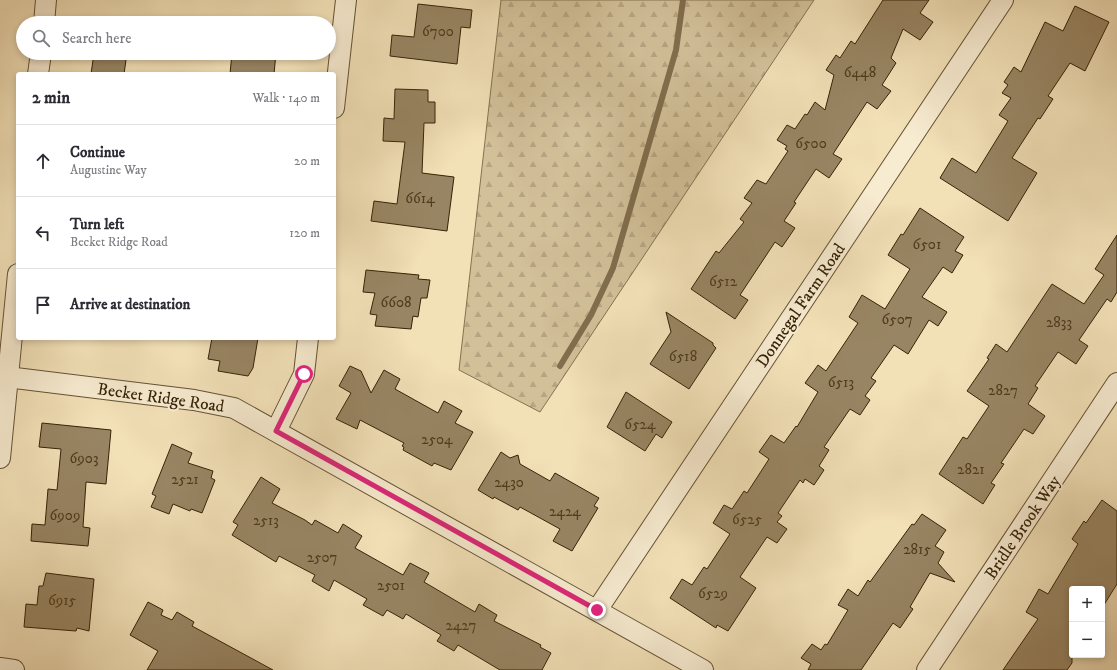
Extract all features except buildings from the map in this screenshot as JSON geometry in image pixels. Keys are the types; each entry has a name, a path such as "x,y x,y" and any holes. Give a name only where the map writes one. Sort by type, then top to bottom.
{"street":[{"path":"45,16 46,0"},
{"path":"336,90 346,0"},
{"name":"Donnegal Farm Road","path":"597,610 1003,0"},
{"path":"38,72 39,60"},
{"path":"0,458 16,295"},
{"path":"276,431 304,374 308,340"},
{"name":"Becket Ridge Road","path":"8,377 201,401 234,408 703,670"},
{"name":"Bridle Brook Way","path":"927,670 1117,383"},
{"path":"0,668 14,670"}],"green space":[{"path":"501,0 814,0 540,412 459,370"}],"waterway":[{"path":"560,366 591,315 613,268 676,50 683,0"}],"route":[{"path":"304,374 276,431 597,610"}]}
